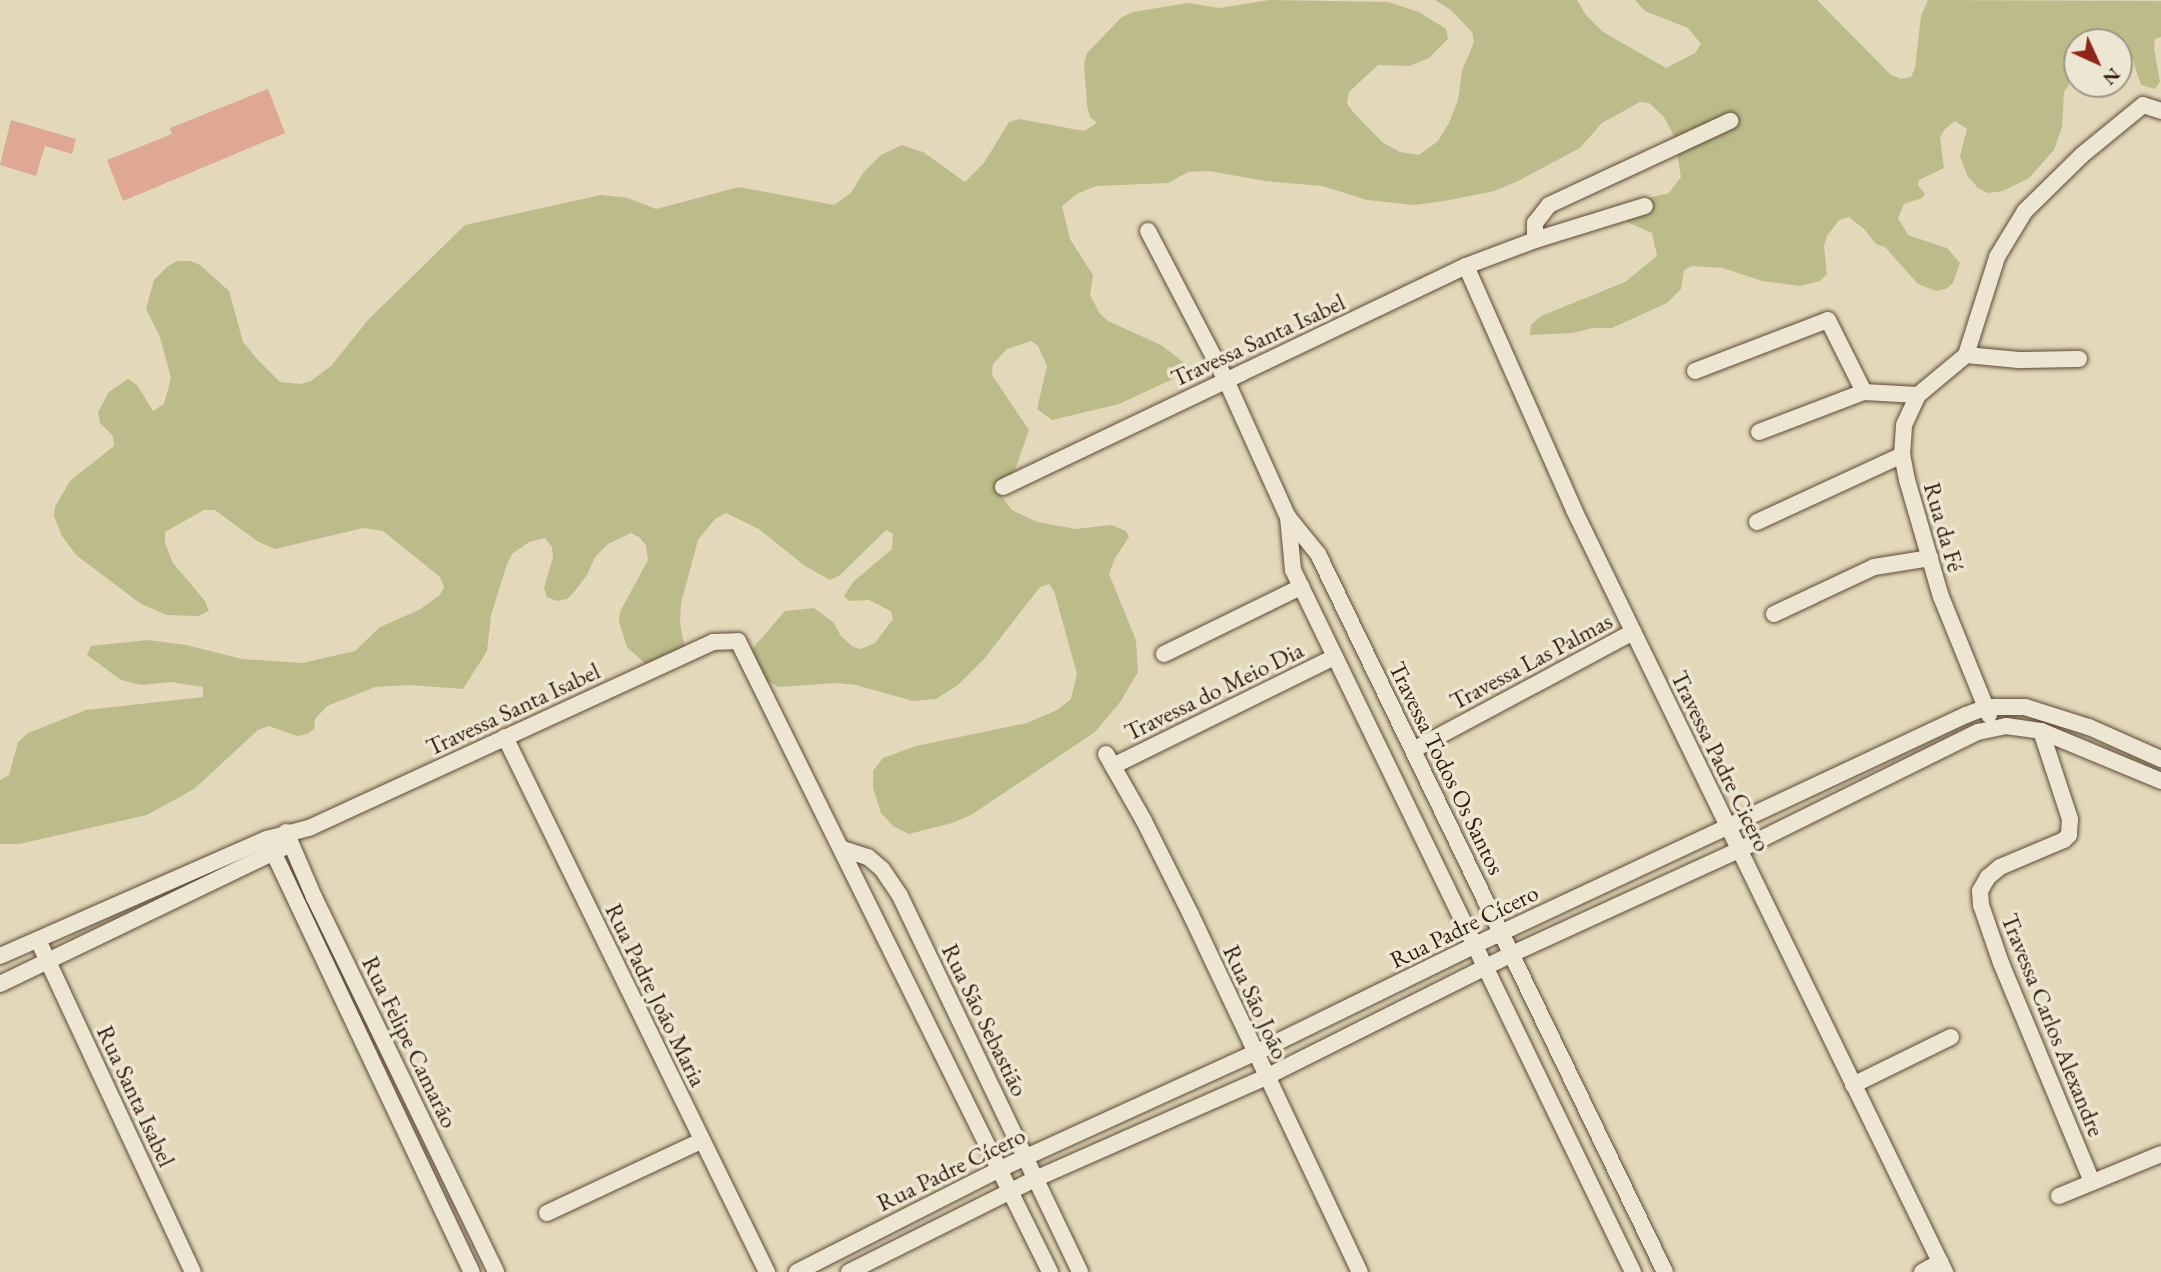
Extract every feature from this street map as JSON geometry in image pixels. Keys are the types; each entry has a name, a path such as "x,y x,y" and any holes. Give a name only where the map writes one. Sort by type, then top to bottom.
{"street":[{"path":"2080,359 2019,360 1966,355 1997,257 2010,232 2054,180 2143,105 2161,111"},
{"path":"1535,240 1535,223 1549,205 1730,121"},
{"name":"Travessa Santa Isabel","path":"1003,487 1466,266 1535,240 1645,206"},
{"name":"Travessa Todos Os Santos","path":"1148,231 1226,380 1288,517 1318,554 1665,1272"},
{"name":"Travessa Padre Cicero","path":"1466,266 1574,510 1942,1267"},
{"path":"1695,371 1826,320 1833,324 1864,392"},
{"name":"Rua da Fé","path":"1966,355 1918,395 1904,425 1902,455 1930,558 1962,653 1987,707 1991,727"},
{"path":"1759,432 1864,392 1918,395"},
{"path":"1757,522 1902,455"},
{"name":"Travessa Todos Os Santos","path":"1288,517 1293,570 1631,1267"},
{"path":"1774,614 1874,567 1930,558"},
{"path":"1164,654 1301,587"},
{"path":"1325,636 1352,624"},
{"name":"Travessa Las Palmas","path":"1413,750 1633,632"},
{"name":"Travessa Santa Isabel","path":"0,956 288,838 713,642 738,641 843,849"},
{"name":"Travessa do Meio Dia","path":"1110,760 1335,657"},
{"name":"Rua Padre Cícero","path":"797,1272 1025,1157 1255,1053 1475,945 1987,707 2025,708 2045,712 2089,727 2161,759"},
{"name":"Rua Padre Cícero","path":"849,1272 1035,1179 1266,1077 1512,954 1739,850 1954,742 1991,727 2011,726 2041,731 2161,781"},
{"name":"Travessa Carlos Alexandre","path":"2041,731 2070,819 2069,835 2064,840 2000,867 1988,877 1980,891 1981,905 2001,963 2092,1182"},
{"name":"Rua Padre João Maria","path":"505,737 767,1272"},
{"name":"Rua São João","path":"1110,760 1191,915 1360,1272"},
{"name":"Rua Felipe Camarão","path":"288,838 496,1272"},
{"name":"Travessa Santa Isabel","path":"0,984 48,963 270,845"},
{"name":"Rua Felipe Camarão","path":"270,845 472,1272"},
{"path":"843,849 1050,1272"},
{"name":"Rua São Sebastião","path":"843,849 868,858 882,869 900,896 1080,1272"},
{"name":"Rua Santa Isabel","path":"38,940 193,1272"},
{"path":"1853,1085 1951,1037"},
{"path":"547,1213 701,1141"},
{"path":"2059,1196 2161,1154"},
{"path":"1631,1267 1654,1249"},
{"path":"1923,1272 1942,1267"}],"green space":[{"path":"1270,0 1388,2 1419,12 1446,29 1448,39 1429,58 1409,66 1378,65 1349,92 1347,103 1382,142 1400,152 1419,155 1438,141 1449,123 1458,100 1462,71 1474,42 1472,32 1451,10 1435,0 1577,0 1586,15 1603,32 1666,68 1695,53 1701,44 1688,28 1645,11 1635,0 1817,0 1891,75 1901,79 1911,77 1915,68 1921,16 1928,0 2161,1 2161,37 2155,39 2154,48 2160,82 2155,89 2141,85 2133,61 2133,28 2063,28 2062,127 2054,150 2029,178 2003,191 1988,193 1978,188 1967,175 1960,156 1967,129 1955,121 1945,129 1940,137 1944,168 1919,180 1918,185 1925,194 1922,198 1904,204 1898,218 1908,235 1947,248 1960,263 1953,283 1946,289 1936,291 1918,284 1885,247 1876,244 1864,229 1849,217 1839,220 1827,236 1824,246 1827,274 1820,281 1800,286 1762,281 1723,268 1692,266 1684,270 1681,289 1667,303 1612,328 1593,328 1573,333 1530,335 1531,325 1541,316 1625,282 1657,256 1652,233 1614,216 1616,206 1669,193 1681,177 1674,136 1664,117 1649,103 1640,102 1602,123 1580,148 1516,182 1494,191 1444,201 1414,205 1367,200 1322,186 1265,181 1209,171 1188,172 1168,183 1096,186 1077,194 1062,206 1070,239 1093,275 1090,295 1100,314 1108,321 1161,345 1186,364 1173,379 1119,404 1052,420 1037,409 1047,366 1038,346 1031,341 1007,349 993,364 992,375 1029,430 1015,470 1003,486 1002,497 1012,510 1037,522 1076,529 1111,525 1126,531 1129,537 1115,558 1109,574 1136,640 1138,672 1121,701 1095,732 971,815 952,823 909,834 893,826 881,813 873,788 873,771 883,758 916,746 1027,723 1057,710 1071,699 1077,674 1054,591 1049,584 1040,587 984,659 958,685 936,699 913,701 856,685 837,683 779,687 751,673 750,665 753,648 785,611 814,608 833,622 841,636 853,647 861,649 875,643 893,619 891,611 869,600 849,601 844,596 853,582 892,549 893,534 886,530 840,575 830,580 805,566 759,529 726,513 715,519 698,540 681,603 680,623 686,654 650,668 627,647 619,622 620,612 648,560 646,545 639,537 631,533 608,544 595,557 587,575 574,592 567,599 557,601 547,597 544,588 553,557 552,547 545,538 529,542 512,554 507,564 491,615 487,651 463,689 410,685 375,687 327,706 315,719 314,729 307,734 297,736 269,726 258,730 194,789 147,815 19,844 0,844 0,780 9,775 18,742 28,733 86,710 203,697 203,687 171,682 141,685 121,680 87,655 91,646 148,640 186,645 242,659 302,663 355,651 380,627 419,610 440,595 444,587 440,577 383,531 363,528 275,549 257,541 215,510 204,510 165,532 165,543 173,563 205,601 209,611 198,616 167,615 141,604 76,555 62,536 54,516 55,507 70,481 114,446 113,436 100,423 98,412 109,392 128,379 137,385 153,411 164,404 171,378 160,337 146,309 154,280 168,266 177,261 190,261 200,265 229,291 243,342 258,360 280,382 300,384 311,381 331,366 368,320 465,225 601,195 628,198 656,209 739,187 834,205 851,193 863,173 881,155 902,145 923,152 965,182 984,163 1009,122 1019,119 1084,131 1097,123 1090,117 1087,105 1084,64 1087,53 1122,17 1133,12 1188,3 1219,8"}],"building":[{"path":"268,89 285,133 123,201 107,160 172,134 170,128"},
{"path":"11,120 76,139 72,154 45,146 36,176 0,165"}]}
